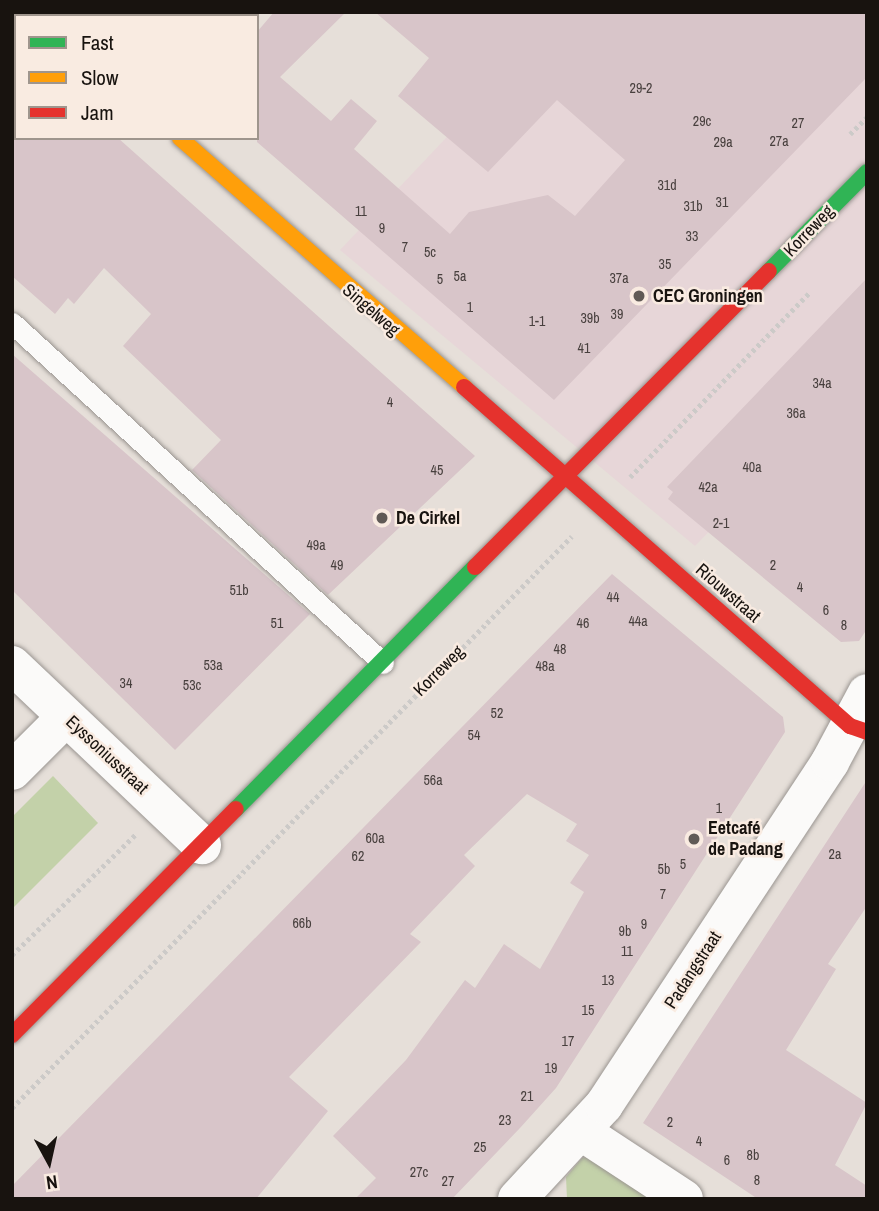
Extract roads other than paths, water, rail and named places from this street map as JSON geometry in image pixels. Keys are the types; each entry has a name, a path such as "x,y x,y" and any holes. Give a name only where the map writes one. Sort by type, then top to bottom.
{"street":[{"name":"Singelweg","path":"182,140 566,478"},
{"name":"Korreweg","path":"12,1035 867,172"},
{"name":"Riouwstraat","path":"566,478 861,717"},
{"name":"Eyssoniusstraat","path":"12,665 202,845"},
{"path":"12,771 66,717"},
{"name":"Padangstraat","path":"533,1194 582,1132 861,717"},
{"path":"582,1132 684,1199"}],"lane":[{"path":"12,323 383,663"}],"place":[{"name":"CEC Groningen","path":"639,296"},
{"name":"De Cirkel","path":"382,518"},
{"name":"Eetcafé de Padang","path":"694,839"}]}
